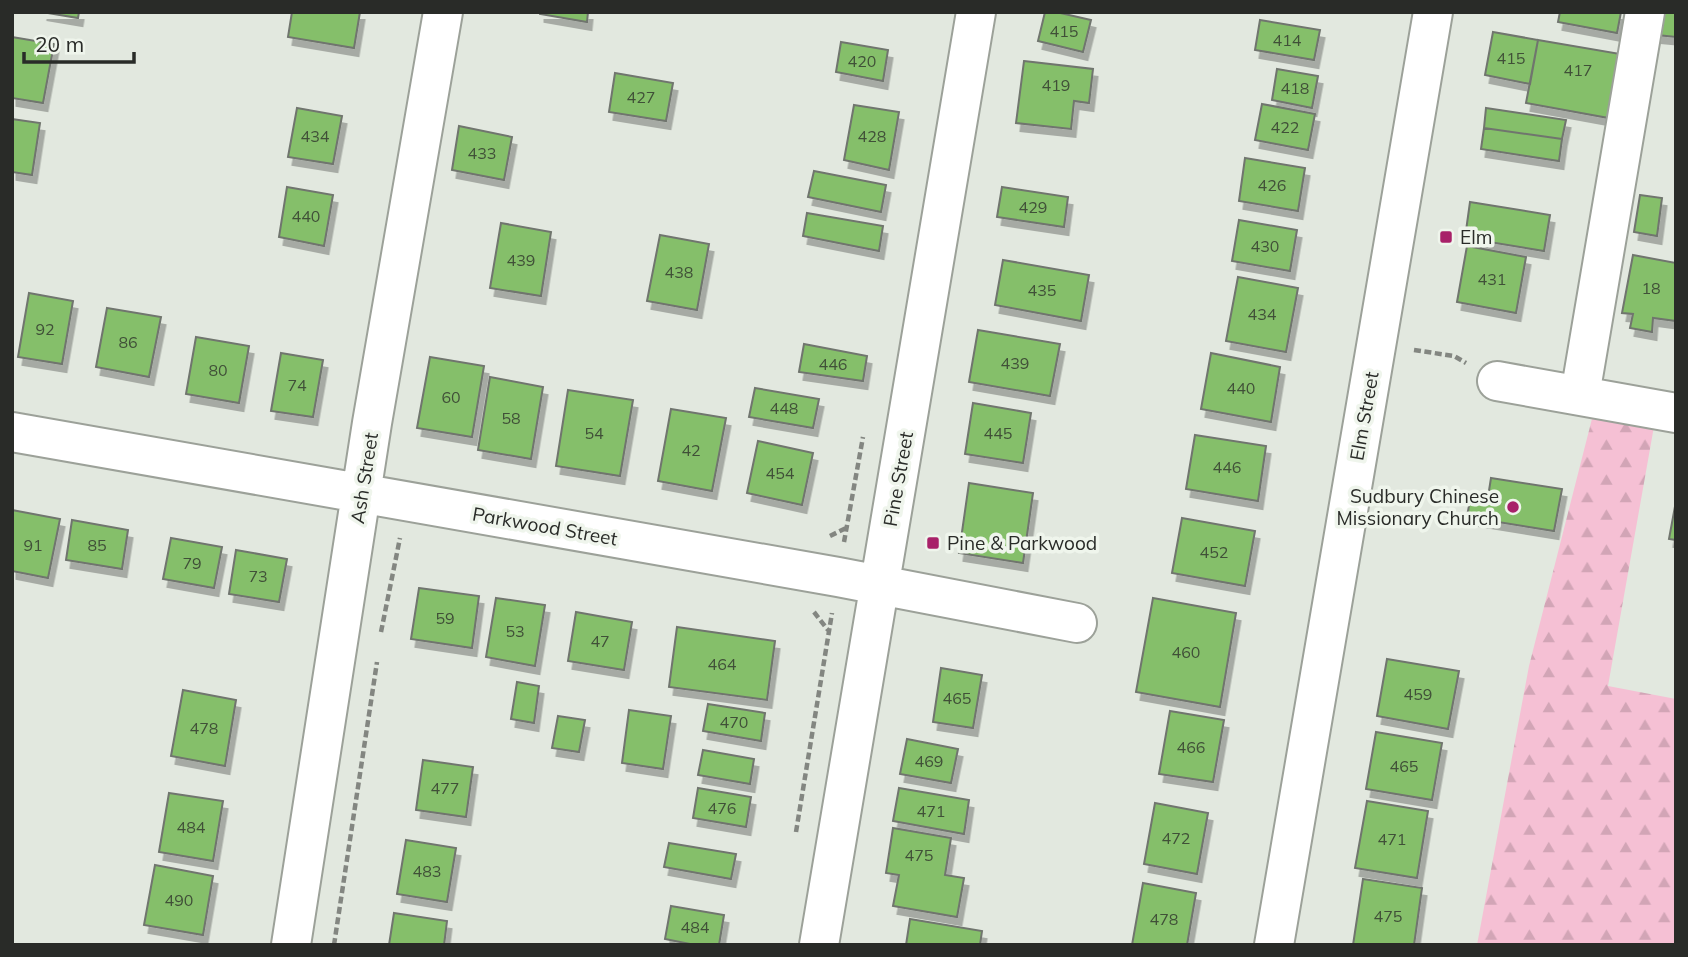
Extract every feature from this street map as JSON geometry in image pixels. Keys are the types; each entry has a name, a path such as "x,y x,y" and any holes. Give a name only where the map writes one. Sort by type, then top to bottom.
{"street":[{"name":"Ash Street","path":"291,945 361,495 443,12"},
{"name":"Pine Street","path":"819,945 976,12"},
{"name":"Elm Street","path":"1274,945 1433,12"},
{"path":"1580,395 1645,12"},
{"path":"1497,382 1676,412"},
{"name":"Parkwood Street","path":"12,432 880,585 1077,623"}],"path":[{"path":"1376,344 1454,356 1497,382"},
{"path":"380,643 401,532"},
{"path":"334,945 378,656"}],"green space":[{"path":"1596,403 1656,415 1608,686 1676,699 1676,945 1477,945 1529,666"}],"building":[{"path":"42,12 79,12 78,18"},
{"path":"292,12 360,12 354,48 288,37"},
{"path":"588,12 587,22 540,14"},
{"path":"1045,12 1091,20 1083,52 1038,41"},
{"path":"1560,12 1621,12 1617,33 1558,22"},
{"path":"1660,12 1676,12 1676,37 1657,35"},
{"path":"1260,20 1320,30 1314,60 1255,50"},
{"path":"1493,32 1538,40 1530,84 1485,75"},
{"path":"12,37 54,44 43,103 12,98"},
{"path":"1538,40 1626,55 1614,119 1526,103"},
{"path":"841,42 888,50 883,81 836,72"},
{"path":"1024,61 1093,69 1089,103 1074,101 1071,129 1016,123"},
{"path":"1277,69 1318,76 1312,108 1272,100"},
{"path":"615,73 673,83 666,121 609,112"},
{"path":"1262,104 1315,114 1308,150 1255,140"},
{"path":"854,105 899,112 889,170 844,160"},
{"path":"297,108 342,116 333,164 288,157"},
{"path":"1486,108 1566,120 1562,139 1484,128"},
{"path":"12,119 40,123 32,175 12,172"},
{"path":"459,126 512,137 504,180 452,170"},
{"path":"1484,128 1562,139 1559,161 1481,149"},
{"path":"1245,158 1305,168 1298,211 1239,201"},
{"path":"814,171 886,185 881,212 808,197"},
{"path":"287,187 333,195 324,246 279,237"},
{"path":"1002,187 1068,197 1064,227 997,217"},
{"path":"1640,195 1662,198 1657,236 1634,232"},
{"path":"1470,202 1550,215 1544,251 1465,238"},
{"path":"807,213 883,226 879,251 803,236"},
{"path":"1239,220 1297,230 1290,271 1232,261"},
{"path":"501,223 551,232 541,296 490,288"},
{"path":"660,235 709,244 697,310 647,301"},
{"path":"1467,246 1526,257 1516,313 1457,302"},
{"path":"1633,255 1676,263 1676,321 1653,318 1652,332 1630,328 1633,314 1622,313"},
{"path":"1003,260 1089,275 1081,321 995,305"},
{"path":"1238,277 1298,288 1286,352 1226,341"},
{"path":"29,293 73,301 62,364 18,357"},
{"path":"107,308 161,317 149,377 96,367"},
{"path":"978,330 1060,344 1050,396 969,382"},
{"path":"196,337 249,346 239,403 186,394"},
{"path":"804,344 867,356 863,381 799,372"},
{"path":"281,353 323,360 313,417 271,411"},
{"path":"1211,353 1280,367 1271,422 1201,409"},
{"path":"430,357 484,366 472,437 417,428"},
{"path":"490,377 543,387 531,459 478,450"},
{"path":"755,388 819,399 813,428 749,417"},
{"path":"568,390 633,400 620,476 556,466"},
{"path":"973,403 1031,413 1023,463 965,454"},
{"path":"671,409 726,418 712,491 658,481"},
{"path":"1195,435 1266,446 1258,501 1186,489"},
{"path":"758,441 813,453 802,505 747,493"},
{"name":"Sudbury Chinese Missionary Church","path":"1491,478 1562,489 1554,531 1467,517 1471,494 1488,497"},
{"path":"969,483 1033,493 1023,563 959,553"},
{"path":"1676,501 1676,540 1669,539"},
{"path":"12,510 60,519 48,578 12,571"},
{"path":"1182,518 1255,531 1245,586 1172,573"},
{"path":"72,520 128,530 122,569 66,560"},
{"path":"171,538 222,547 214,588 163,579"},
{"path":"236,550 287,559 279,602 229,594"},
{"path":"419,588 479,596 472,648 411,639"},
{"path":"496,598 545,605 535,666 486,657"},
{"path":"1153,598 1236,613 1220,707 1136,692"},
{"path":"576,612 632,622 624,670 568,661"},
{"path":"677,627 775,641 767,700 669,687"},
{"path":"1387,659 1459,671 1448,729 1377,716"},
{"path":"941,668 982,675 973,728 933,722"},
{"path":"517,682 539,686 534,723 511,719"},
{"path":"183,690 236,700 225,766 171,756"},
{"path":"708,704 765,713 761,741 703,731"},
{"path":"629,710 671,716 663,769 622,763"},
{"path":"1170,711 1224,720 1213,782 1159,774"},
{"path":"558,716 585,720 579,752 552,748"},
{"path":"1376,732 1442,743 1432,800 1366,789"},
{"path":"907,739 958,749 951,783 900,774"},
{"path":"703,750 754,759 750,784 698,775"},
{"path":"423,760 473,767 466,817 416,810"},
{"path":"698,788 751,797 746,827 693,818"},
{"path":"899,788 969,800 964,834 893,821"},
{"path":"169,793 223,801 213,861 159,852"},
{"path":"1367,801 1428,811 1417,878 1355,868"},
{"path":"1155,803 1208,813 1197,874 1144,864"},
{"path":"893,828 951,838 945,875 964,878 957,917 893,906 899,875 886,873"},
{"path":"406,840 456,848 447,902 397,894"},
{"path":"669,843 736,854 731,879 664,867"},
{"path":"155,865 213,876 203,935 144,925"},
{"path":"1363,879 1422,888 1414,945 1353,945"},
{"path":"1143,883 1196,893 1187,945 1132,945"},
{"path":"671,906 724,915 719,945 695,945 665,939"},
{"path":"394,913 447,921 444,945 389,945"},
{"path":"910,919 982,931 980,945 906,945"}],"place":[{"name":"Elm","path":"1446,237"},
{"name":"Sudbury Chinese Missionary Church","path":"1513,507"},
{"name":"Pine & Parkwood","path":"933,543"}]}
